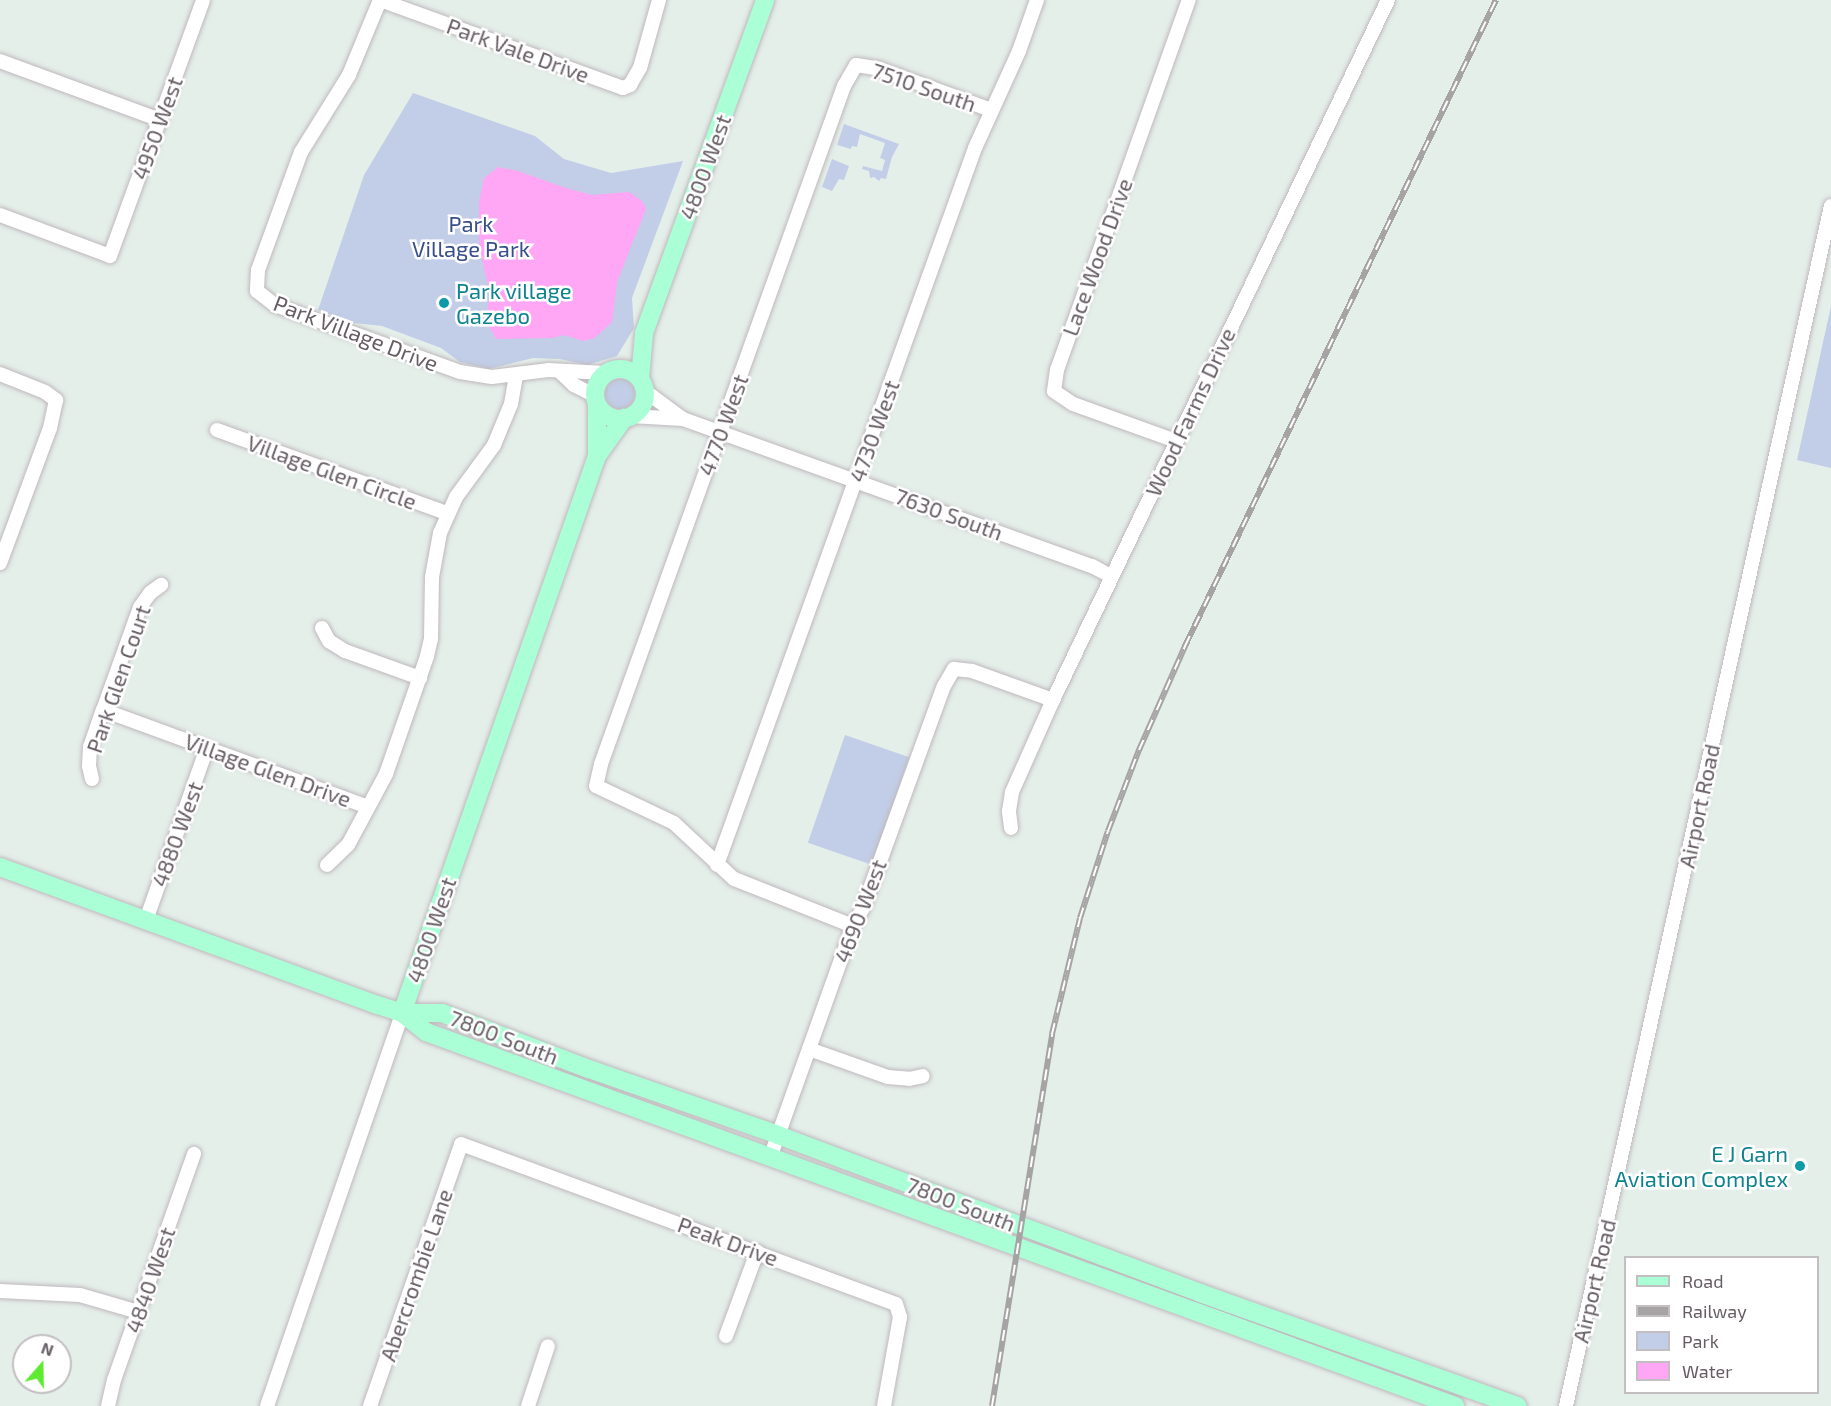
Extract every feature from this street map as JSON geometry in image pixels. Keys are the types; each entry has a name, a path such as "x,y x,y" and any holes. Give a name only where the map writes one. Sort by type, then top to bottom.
{"main road":[{"name":"4800 West","path":"402,1012 597,456 628,417 641,407 644,333 765,0"},
{"name":"4800 West","path":"597,456 598,381 644,333"},
{"path":"610,371 630,370 643,385"},
{"path":"596,400 610,417 628,417"},
{"name":"7800 South","path":"0,867 402,1012 442,1013 589,1069 778,1135 1200,1293 1518,1406"},
{"name":"7800 South","path":"402,1012 426,1032 771,1155 1016,1248 1455,1406"}],"street":[{"name":"4950 West","path":"0,215 110,256 203,0"},
{"name":"Park Vale Drive","path":"380,0 623,88 630,86 640,68 659,0"},
{"name":"Park Village Drive","path":"380,0 353,65 301,152 258,270 257,291 275,305 460,372 492,377 559,371 610,371"},
{"name":"4730 West","path":"717,866 991,110 1008,77 1037,0"},
{"name":"Lace Wood Drive","path":"1176,441 1073,404 1054,391 1057,370 1189,0"},
{"name":"Wood Farms Drive","path":"1011,828 1009,811 1012,792 1053,700 1388,0"},
{"path":"0,61 160,120"},
{"name":"7510 South","path":"856,65 880,69 991,110"},
{"name":"4770 West","path":"717,866 674,823 596,786 605,753 844,86 856,65"},
{"name":"Airport Road","path":"1566,1406 1831,206"},
{"path":"559,371 596,400"},
{"path":"0,374 45,392 56,400 50,428 0,563"},
{"name":"Village Glen Drive","path":"102,710 368,807 386,774 420,678 430,639 435,553 446,513 494,445 511,404 516,375"},
{"name":"7630 South","path":"643,385 683,418 1112,576"},
{"name":"7630 South","path":"628,417 683,418"},
{"name":"Village Glen Circle","path":"218,430 446,513"},
{"name":"Park Glen Court","path":"92,779 89,766 90,747 102,710 140,607 150,593 161,585"},
{"path":"322,628 329,641 345,651 420,678"},
{"name":"4690 West","path":"771,1155 853,926 863,908 944,686 954,669 972,671 1053,700"},
{"name":"4880 West","path":"146,920 207,748"},
{"path":"327,865 348,845 368,807"},
{"path":"717,866 734,879 853,926"},
{"name":"4800 West","path":"267,1406 402,1012"},
{"path":"809,1048 888,1077 909,1079 923,1076"},
{"name":"Peak Drive","path":"461,1144 896,1304 900,1317 884,1406"},
{"name":"Abercrombie Lane","path":"370,1406 461,1144"},
{"name":"4840 West","path":"108,1406 138,1312 194,1154"},
{"path":"726,1336 757,1252"},
{"path":"0,1291 80,1295 138,1312"},
{"path":"528,1406 548,1346"}],"green space":[{"name":"Park Village Park","path":"413,93 535,136 564,159 611,173 683,161 632,298 634,328 617,356 587,365 560,359 533,358 489,369 460,362 441,348 382,326 354,323 318,310 364,175"},
{"path":"844,124 899,144 892,157 886,179 881,178 879,181 874,177 870,178 869,171 862,169 863,166 882,171 885,160 880,158 885,143 860,134 857,147 852,146 851,149 837,145"},
{"path":"832,159 849,166 844,180 839,179 832,191 822,187"},
{"path":"1831,306 1831,468 1797,460"},
{"path":"620,379 626,380 634,388 634,400 626,408 620,409 614,408 606,400 605,394 606,388 614,380"},
{"path":"845,735 909,757 872,865 808,843"}],"water":[{"path":"498,167 518,171 592,195 629,192 642,201 646,209 617,282 612,322 595,338 583,341 564,335 553,338 496,339 487,318 489,292 479,244 479,202 484,178"}],"railway":[{"path":"992,1406 1052,1034 1080,918 1108,831 1139,750 1185,646 1496,0"}],"place":[{"name":"Park village Gazebo","path":"444,303"},
{"name":"E J Garn Aviation Complex","path":"1800,1166"}]}
